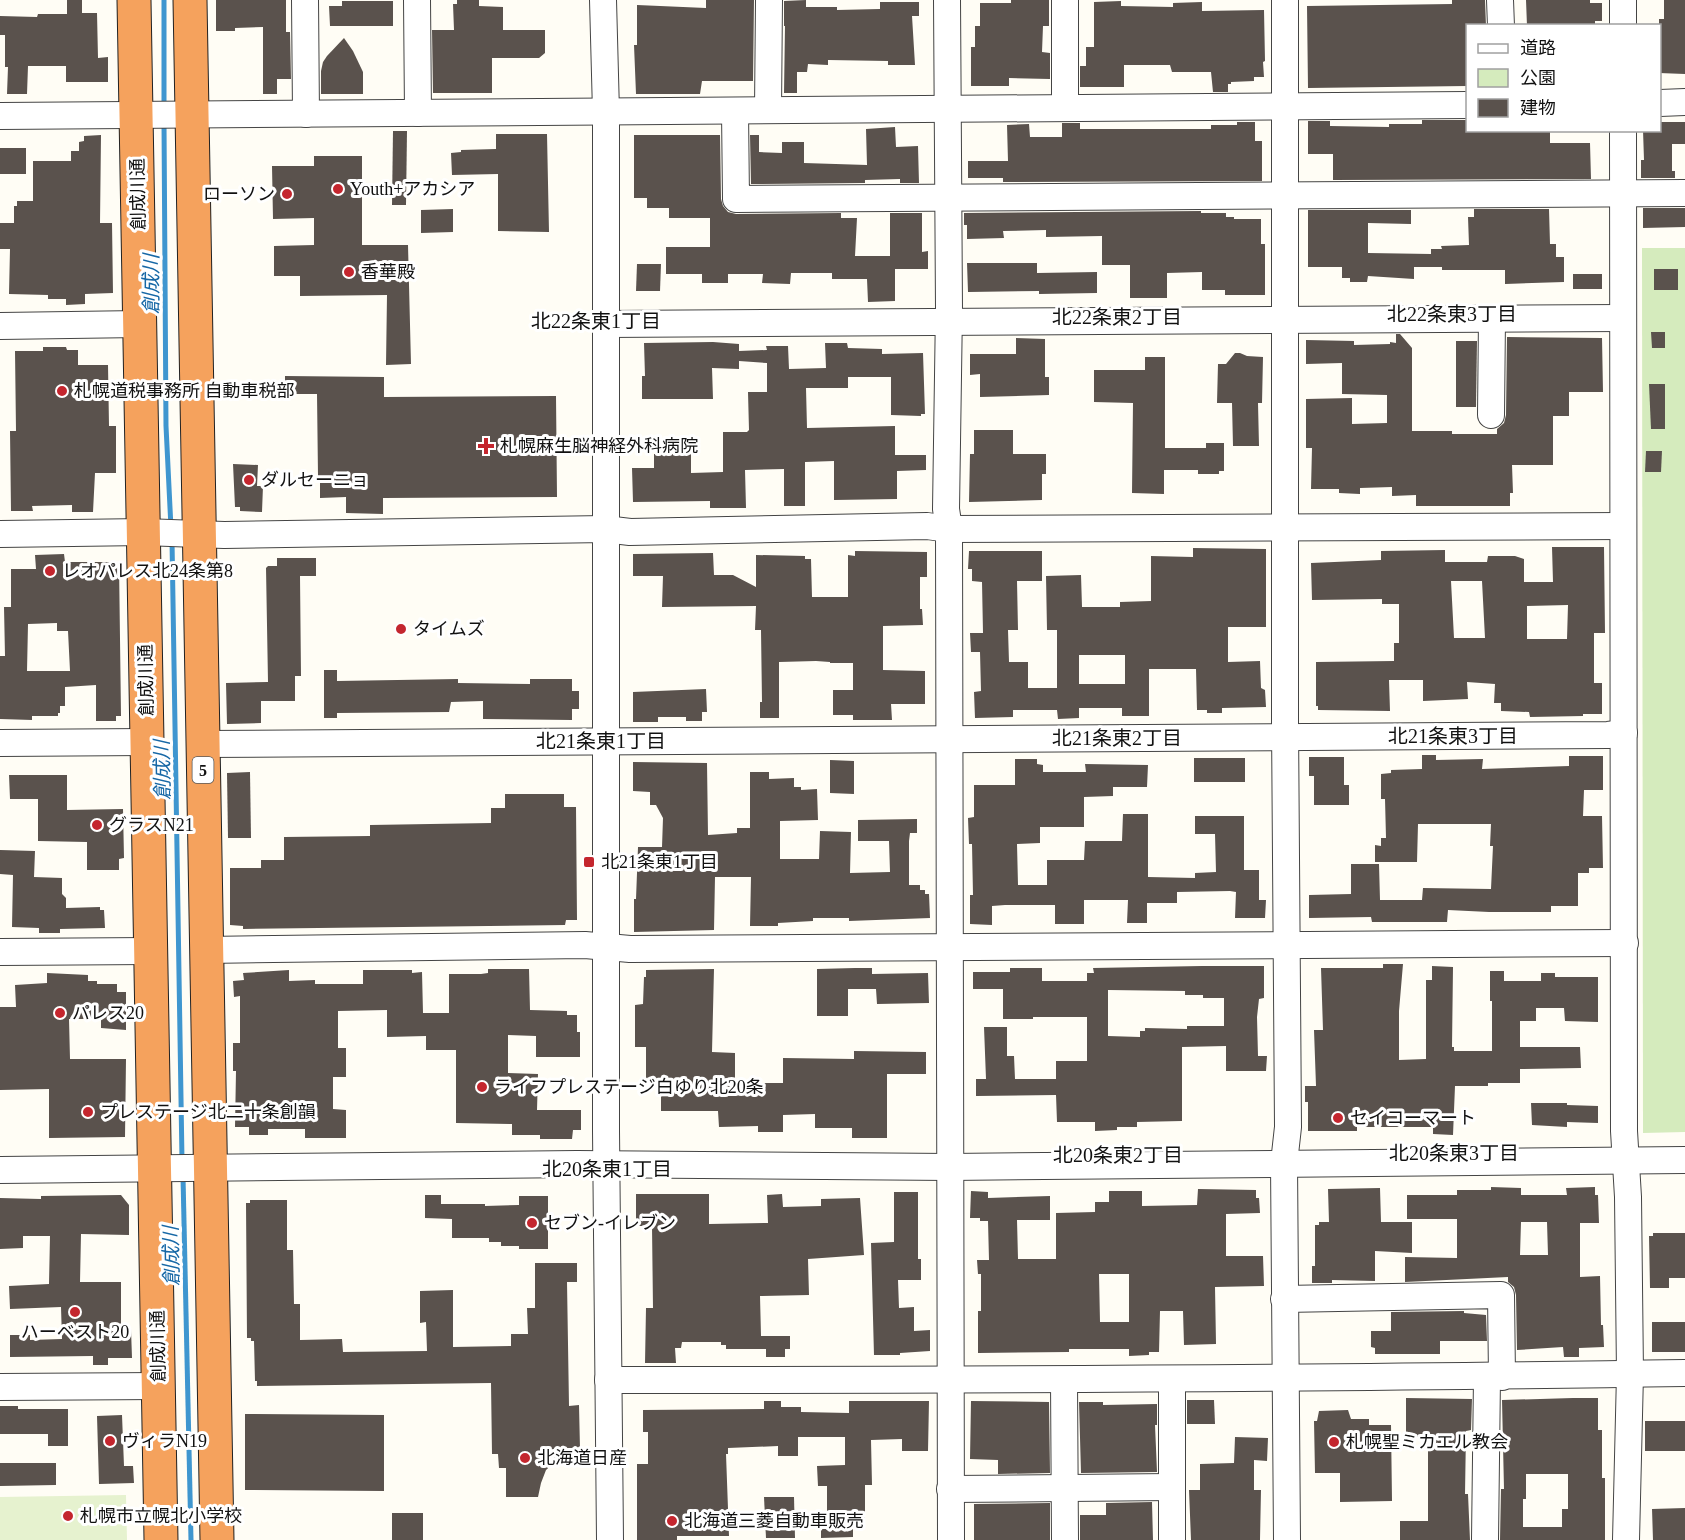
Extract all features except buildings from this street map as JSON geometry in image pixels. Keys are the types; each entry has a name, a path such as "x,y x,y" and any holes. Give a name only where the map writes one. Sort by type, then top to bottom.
{"highway":[{"name":"創成川通","path":"134,0 144,115 140,324 150,532 146,742 150,951 162,1168 159,1386 161,1540"},
{"name":"5","path":"190,0 185,114 193,533 202,744 206,950 204,1167 217,1540"}],"street":[{"path":"305,0 306,114"},
{"path":"417,0 418,113"},
{"path":"603,0 606,112 606,1164 610,1540"},
{"path":"768,0 768,110"},
{"path":"947,0 949,321 946,509 949,529 948,948 951,1540"},
{"path":"1065,0 1065,107"},
{"path":"1285,0 1288,1126 1284,1163 1284,1299 1287,1540"},
{"path":"1500,0 1501,24"},
{"path":"1623,0 1623,24"},
{"path":"1661,103 1685,102"},
{"path":"0,116 1466,105"},
{"path":"735,111 736,199 1685,193"},
{"path":"1623,132 1625,1160 1628,1197 1630,1374 1626,1540"},
{"path":"1491,415 1492,318"},
{"path":"606,324 1623,318"},
{"path":"0,326 140,324"},
{"path":"0,534 605,530 630,532 927,526 949,529 1623,526"},
{"path":"202,744 1608,735 1624,733"},
{"path":"0,743 146,742"},
{"path":"206,950 585,945 607,949 1625,943"},
{"path":"0,952 150,951"},
{"path":"0,1170 606,1164 950,1167 1685,1160"},
{"path":"1284,1299 1501,1295 1485,1540"},
{"path":"608,1380 951,1381 1494,1377 1685,1373"},
{"path":"1172,1379 1172,1540"},
{"path":"1064,1380 1065,1540"},
{"path":"0,1387 159,1386"},
{"path":"950,1489 1172,1487"}],"green space":[{"path":"1642,248 1685,248 1685,1132 1643,1133"},
{"name":"札幌市立幌北小学校","path":"126,1495 127,1540 0,1540 0,1497"}],"waterway":[{"name":"創成川","path":"164,0 164,108"},
{"name":"創成川","path":"164,123 166,426 171,528"},
{"name":"創成川","path":"172,540 182,1160"},
{"name":"創成川","path":"183,1176 191,1540"}],"place":[{"name":"Youth+アカシア","path":"338,189"},
{"name":"ローソン","path":"287,194"},
{"name":"香華殿","path":"349,272"},
{"name":"札幌道税事務所 自動車税部","path":"62,391"},
{"name":"札幌麻生脳神経外科病院","path":"486,446"},
{"name":"ダルセーニョ","path":"249,480"},
{"name":"レオパレス北24条第8","path":"50,571"},
{"name":"タイムズ","path":"401,629"},
{"name":"グラスN21","path":"97,825"},
{"name":"北21条東1丁目","path":"589,862"},
{"name":"パレス20","path":"60,1013"},
{"name":"ライフプレステージ白ゆり北20条","path":"482,1087"},
{"name":"プレステージ北二十条創韻","path":"88,1112"},
{"name":"セイコーマート","path":"1338,1118"},
{"name":"セブン-イレブン","path":"532,1223"},
{"name":"ハーベスト20","path":"75,1312"},
{"name":"ヴィラN19","path":"110,1441"},
{"name":"札幌聖ミカエル教会","path":"1334,1442"},
{"name":"北海道日産","path":"525,1458"},
{"name":"札幌市立幌北小学校","path":"68,1516"},
{"name":"北海道三菱自動車販売","path":"672,1521"}],"district":[{"name":"北22条東3丁目","path":"1452,314"},
{"name":"北22条東2丁目","path":"1117,317"},
{"name":"北22条東1丁目","path":"596,321"},
{"name":"北21条東3丁目","path":"1453,736"},
{"name":"北21条東2丁目","path":"1117,738"},
{"name":"北21条東1丁目","path":"601,741"},
{"name":"北20条東3丁目","path":"1454,1153"},
{"name":"北20条東2丁目","path":"1118,1155"},
{"name":"北20条東1丁目","path":"607,1169"}]}
